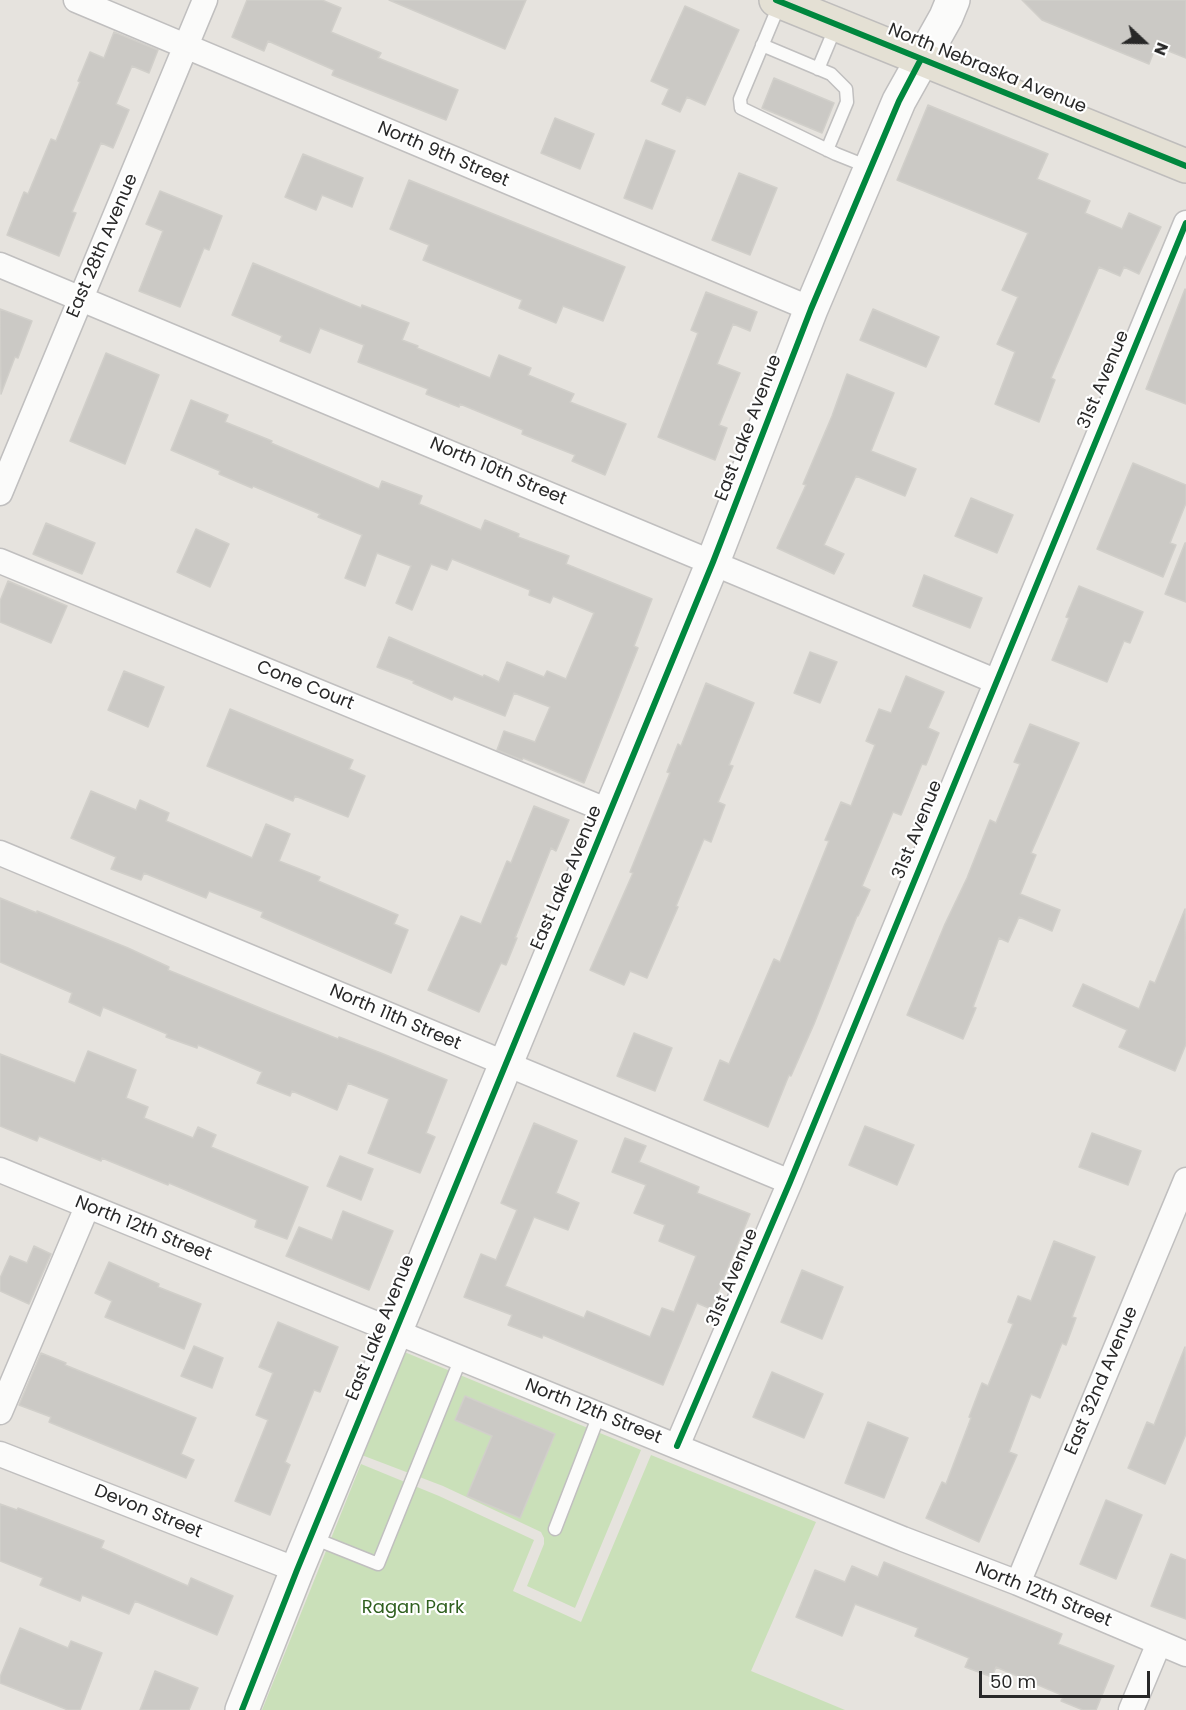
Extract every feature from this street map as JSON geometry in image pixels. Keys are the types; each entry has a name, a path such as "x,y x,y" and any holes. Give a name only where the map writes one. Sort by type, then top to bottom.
{"main road":[{"name":"North Nebraska Avenue","path":"778,1 1186,166"}],"street":[{"name":"North 9th Street","path":"76,0 810,309"},
{"name":"East 28th Avenue","path":"0,493 205,0"},
{"name":"East Lake Avenue","path":"242,1710 310,1537 713,562 810,309 899,101 946,17 953,0"},
{"name":"31st Avenue","path":"677,1446 790,1182 1186,223"},
{"name":"North 10th Street","path":"0,265 995,681"},
{"name":"Cone Court","path":"0,561 611,812"},
{"name":"North 11th Street","path":"0,853 790,1182"},
{"name":"North 12th Street","path":"0,1170 903,1539 1018,1583 1186,1654"},
{"name":"East 32nd Avenue","path":"1018,1583 1186,1180"},
{"path":"0,1412 87,1207"},
{"name":"Devon Street","path":"0,1454 297,1570"},
{"path":"1131,1710 1159,1643"}],"lane":[{"path":"778,1 740,99 741,108 827,150 870,168"},
{"path":"818,69 836,24"},
{"path":"762,45 831,74 846,89 847,102 827,150"},
{"path":"310,1537 378,1564 460,1358"},
{"path":"555,1529 600,1415"}],"green space":[{"path":"402,1351 641,1450 575,1608 527,1586 544,1544 541,1532 443,1486 359,1454"},
{"name":"Ragan Park","path":"651,1455 816,1522 751,1671 845,1710 262,1710 361,1464 439,1496 534,1540 513,1591 581,1622"}],"building":[{"path":"247,0 322,0 341,8 331,32 381,53 378,58 458,90 446,120 332,75 334,70 268,41 264,51 232,37"},
{"path":"389,0 526,0 505,49"},
{"path":"1022,0 1186,0 1186,58 1156,46 1149,64 1042,20"},
{"path":"685,6 739,30 705,105 687,97 680,112 662,104 669,89 651,81"},
{"path":"114,32 158,50 149,73 132,66 116,104 129,110 113,148 101,143 72,212 76,213 59,256 7,235 24,192 28,194 51,139 56,141 90,52 104,58"},
{"path":"774,78 834,103 822,133 762,108"},
{"path":"928,105 1048,154 1037,179 1090,201 1085,213 1122,229 1129,213 1161,227 1139,274 1124,267 1120,276 1099,267 1051,378 1055,380 1039,422 995,404 1015,352 997,344 1018,297 1002,290 1028,233 897,180"},
{"path":"555,118 594,134 580,169 541,153"},
{"path":"646,140 675,151 652,209 624,198"},
{"path":"303,154 363,178 352,207 322,195 316,210 285,197"},
{"path":"739,173 777,188 750,255 712,240"},
{"path":"409,180 625,267 603,321 563,306 556,323 519,308 522,300 423,260 429,245 390,229"},
{"path":"160,191 222,216 209,250 204,248 180,307 139,291 163,231 146,224"},
{"path":"253,263 361,308 362,305 409,323 402,340 490,378 499,355 531,368 528,375 574,394 570,402 626,424 605,475 572,461 575,455 522,434 523,430 460,404 459,407 426,394 428,389 358,362 364,345 320,328 310,353 280,341 282,336 232,315"},
{"path":"1186,290 1186,404 1146,389"},
{"path":"706,292 757,312 750,331 733,324 717,364 740,373 719,425 727,428 715,460 658,437 698,333 691,330"},
{"path":"0,309 32,321 1,394"},
{"path":"873,309 939,337 926,367 860,340"},
{"path":"106,353 159,375 125,464 70,441"},
{"path":"847,374 894,393 871,451 916,469 905,496 856,476 824,545 844,554 834,574 777,548 806,485 803,484"},
{"path":"191,400 228,415 225,422 272,441 271,443 379,489 382,481 422,496 419,504 481,530 485,520 519,534 518,537 569,556 566,564 652,599 634,646 638,648 584,783 497,750 504,731 535,742 550,707 514,693 505,716 454,696 452,700 413,683 414,681 377,667 389,637 499,682 507,662 544,677 547,671 566,679 594,613 553,596 550,603 529,595 530,590 452,559 447,570 431,564 412,610 396,603 411,566 377,553 365,586 345,578 362,535 318,517 320,514 219,474 220,471 171,450"},
{"path":"1133,463 1186,485 1186,503 1170,543 1176,545 1163,577 1097,549"},
{"path":"971,498 1013,515 997,553 955,536"},
{"path":"46,523 95,543 82,574 33,554"},
{"path":"196,529 229,544 210,587 177,572"},
{"path":"1186,543 1186,602 1165,594"},
{"path":"924,575 982,598 970,628 913,606"},
{"path":"8,581 67,606 51,643 0,622 0,601"},
{"path":"1079,586 1143,612 1130,643 1124,641 1107,682 1052,660"},
{"path":"810,652 837,662 820,703 794,693"},
{"path":"124,671 164,687 148,727 108,710"},
{"path":"906,676 944,692 928,728 939,733 926,765 922,764 901,815 893,812 862,886 870,890 768,1127 704,1100 720,1060 729,1064 774,959 780,962 829,841 825,840 841,802 851,806 875,745 866,741 879,709 891,713"},
{"path":"706,683 754,703 729,765 733,766 718,802 725,805 711,842 704,839 647,978 630,971 624,985 590,970 633,873 630,872 670,773 667,772 678,744 681,746"},
{"path":"230,709 353,760 349,769 365,776 348,817 295,796 293,801 207,766"},
{"path":"1030,724 1079,743 1031,853 1036,855 1020,894 1060,910 1052,931 1019,917 1008,942 999,938 973,1007 976,1008 963,1039 907,1015 990,820 996,823 1020,764 1014,762"},
{"path":"91,791 136,810 140,800 169,813 166,821 252,858 266,824 290,834 279,861 320,877 318,881 398,915 394,924 408,930 391,973 261,917 263,912 209,891 206,898 144,873 141,880 111,869 116,857 71,838"},
{"path":"534,806 569,820 556,851 551,848 506,965 501,963 479,1012 428,990 461,916 481,924 507,861 511,863"},
{"path":"0,898 128,948 169,967 168,970 270,1012 447,1080 426,1133 435,1137 420,1173 368,1153 389,1099 348,1083 337,1110 292,1091 290,1096 257,1083 262,1072 198,1045 197,1048 166,1037 167,1034 103,1007 100,1016 69,1002 72,993 0,962"},
{"path":"1185,909 1186,1044 1175,1071 1119,1047 1127,1030 1073,1006 1083,984 1139,1009 1150,981 1155,983"},
{"path":"634,1033 672,1048 655,1091 617,1076"},
{"path":"88,1051 136,1070 126,1098 148,1107 144,1118 193,1138 198,1127 216,1135 211,1147 308,1187 287,1239 255,1227 257,1220 169,1183 168,1185 102,1158 101,1161 39,1136 37,1141 0,1126 0,1054 75,1083"},
{"path":"534,1123 577,1141 556,1193 579,1203 568,1230 534,1217 505,1286 584,1318 587,1311 650,1337 662,1308 674,1312 696,1256 659,1241 665,1225 634,1213 646,1185 612,1172 625,1138 646,1146 639,1162 699,1187 697,1193 750,1214 711,1309 697,1303 663,1385 543,1335 542,1338 508,1325 512,1315 464,1297 481,1254 496,1260 517,1210 501,1203"},
{"path":"865,1126 914,1145 897,1185 849,1165"},
{"path":"1092,1133 1141,1151 1128,1185 1079,1167"},
{"path":"340,1156 373,1169 361,1200 327,1186"},
{"path":"343,1211 393,1231 369,1290 286,1256 299,1227 332,1240"},
{"path":"1054,1241 1095,1257 1072,1317 1076,1318 1066,1345 1062,1343 1040,1398 1031,1394 1009,1452 1017,1455 979,1542 926,1518 942,1482 946,1484 982,1383 988,1386 1013,1324 1008,1322 1018,1296 1031,1301"},
{"path":"34,1246 51,1254 29,1304 0,1291 0,1278 10,1256 27,1263"},
{"path":"109,1262 159,1284 158,1287 201,1304 184,1349 105,1317 112,1301 95,1293"},
{"path":"802,1270 843,1287 822,1339 781,1322"},
{"path":"278,1322 338,1347 320,1392 314,1390 285,1462 290,1465 270,1515 235,1501 268,1420 256,1415 273,1373 259,1367"},
{"path":"194,1346 223,1358 212,1388 181,1376"},
{"path":"1185,1347 1186,1434 1165,1484 1128,1468 1147,1422 1154,1425"},
{"path":"41,1353 196,1418 181,1454 194,1460 186,1478 49,1422 51,1417 19,1405"},
{"path":"772,1372 823,1394 804,1438 753,1417"},
{"path":"465,1396 555,1434 520,1518 467,1496 492,1436 455,1420"},
{"path":"868,1422 908,1438 884,1498 845,1483"},
{"path":"1106,1500 1142,1515 1116,1579 1080,1564"},
{"path":"0,1504 17,1510 18,1508 104,1541 101,1548 188,1586 191,1578 233,1596 217,1635 135,1601 129,1614 82,1595 80,1601 40,1585 43,1578 0,1561"},
{"path":"1171,1554 1186,1560 1186,1619 1151,1606"},
{"path":"884,1562 1062,1634 1058,1644 1114,1666 1096,1710 1083,1710 1061,1701 1064,1696 996,1667 992,1677 965,1667 969,1658 915,1636 918,1628 855,1604 842,1636 796,1617 815,1570 845,1582 852,1566 878,1577"},
{"path":"20,1628 68,1648 71,1641 102,1653 80,1710 68,1710 0,1683 0,1677"},
{"path":"155,1671 198,1688 189,1710 140,1710"}],"cycle path":[{"path":"776,0 1186,166"},
{"path":"242,1710 297,1570 713,562 811,309 899,101 921,59"},
{"path":"677,1446 790,1182 1186,223"}]}
